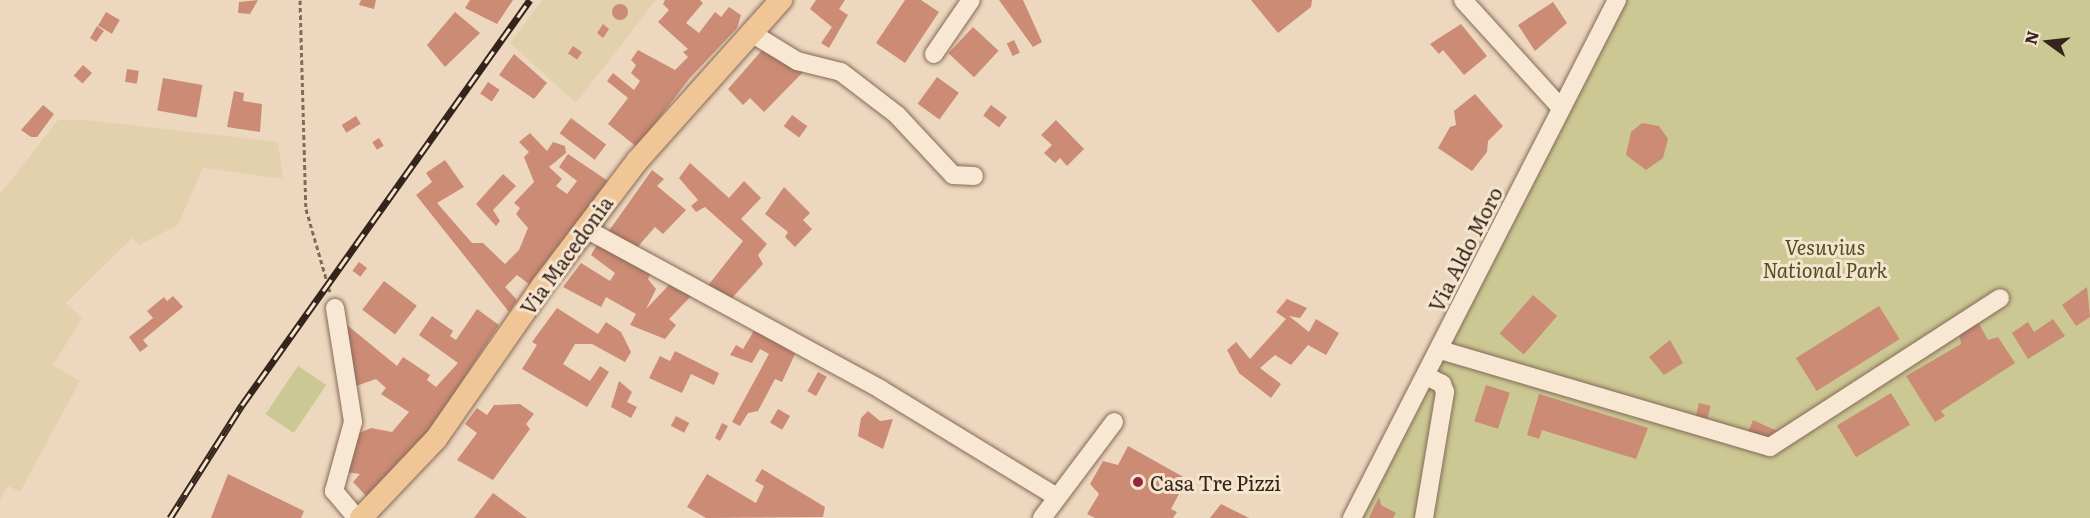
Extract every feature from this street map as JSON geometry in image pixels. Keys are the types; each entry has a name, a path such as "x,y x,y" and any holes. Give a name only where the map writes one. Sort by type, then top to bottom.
{"main road":[{"name":"Via Macedonia","path":"359,518 436,439 584,228 673,118 782,0"}],"street":[{"path":"934,54 971,0"},
{"path":"1463,0 1561,108"},
{"name":"Via Aldo Moro","path":"1352,518 1440,350 1617,0"},
{"path":"753,34 797,61 841,72 897,115 953,175 974,176"},
{"path":"584,228 880,388 1057,497"},
{"path":"1440,350 1770,447 2000,298"},
{"path":"335,308 353,422 334,491 359,518"},
{"path":"1424,518 1445,392 1442,384 1426,376"},
{"path":"1042,518 1114,422"}],"path":[{"path":"300,0 306,209 335,308"}],"shaded area":[{"path":"542,0 656,0 576,103 510,43"},
{"path":"58,120 86,120 278,142 283,179 203,168 178,225 139,245 132,238 66,303 82,318 53,365 80,381 20,492 8,486 0,500 0,194"}],"green space":[{"name":"Vesuvius National Park","path":"1612,0 2090,0 2090,518 1348,518"},
{"path":"298,366 326,385 294,433 266,414"}],"building":[{"path":"258,0 250,14 238,13 239,2"},
{"path":"361,0 376,0 374,9 359,5"},
{"path":"470,0 513,0 497,24 465,8"},
{"path":"665,0 700,0 703,3 686,23 699,33 715,12 721,17 729,7 741,15 737,28 689,79 637,147 608,124 628,98 607,81 613,73 634,90 640,81 631,73 636,65 631,60 638,50 675,70 688,57 683,52 688,49 658,22 669,10 663,4"},
{"path":"816,0 845,0 839,9 848,15 829,48 821,43 832,27 810,9"},
{"path":"905,0 921,0 939,12 905,63 876,43"},
{"path":"999,0 1023,0 1042,42 1033,47"},
{"path":"1251,0 1312,0 1311,7 1278,33"},
{"path":"1553,2 1567,23 1535,51 1518,25"},
{"path":"620,4 628,12 620,20 612,12"},
{"path":"106,12 120,20 112,34 98,26"},
{"path":"455,12 480,33 445,67 427,45"},
{"path":"603,24 609,29 603,38 597,33"},
{"path":"1461,24 1487,56 1464,75 1443,50 1439,54 1430,44"},
{"path":"97,26 104,31 96,42 90,38"},
{"path":"973,27 999,51 974,77 948,53"},
{"path":"1014,40 1020,53 1013,56 1007,43"},
{"path":"573,46 582,52 577,60 568,53"},
{"path":"764,48 804,71 764,112 750,98 743,105 728,89"},
{"path":"514,54 547,83 534,99 499,75"},
{"path":"83,65 92,73 83,83 74,75"},
{"path":"127,69 139,71 137,84 125,82"},
{"path":"937,77 959,93 939,120 918,104"},
{"path":"163,78 202,85 197,117 157,110"},
{"path":"488,82 500,90 492,101 480,94"},
{"path":"234,91 244,93 243,101 262,104 260,132 227,127"},
{"path":"1475,94 1503,126 1488,141 1487,152 1472,171 1438,148 1450,127 1456,125 1454,111"},
{"path":"43,105 54,114 37,137 31,137 21,130"},
{"path":"991,105 1007,117 999,127 983,115"},
{"path":"792,115 807,126 799,137 784,126"},
{"path":"356,116 361,124 346,133 342,125"},
{"path":"571,118 606,144 595,160 560,133"},
{"path":"1056,120 1084,149 1067,166 1060,158 1055,163 1044,153 1052,145 1041,135"},
{"path":"1642,123 1659,126 1668,139 1663,158 1646,170 1626,155 1631,132"},
{"path":"530,133 547,151 553,142 565,146 566,153 549,167 562,179 556,186 567,194 577,181 559,167 568,154 608,181 529,284 517,275 505,287 517,300 509,312 416,195 432,182 426,173 445,160 464,187 437,203 472,243 483,243 505,264 519,250 528,228 516,214 520,208 514,203 534,182 524,157 529,152 519,142"},
{"path":"379,138 384,146 377,150 372,142"},
{"path":"690,163 729,198 744,181 761,198 741,219 767,244 758,255 763,264 731,299 706,288 743,241 705,207 696,212 691,206 698,200 679,178"},
{"path":"652,170 664,179 657,186 686,210 663,234 655,227 635,250 606,235"},
{"path":"503,174 516,186 493,210 500,221 496,226 476,204"},
{"path":"784,187 810,213 803,220 812,229 795,247 785,237 788,232 765,214"},
{"path":"598,243 653,268 648,279 656,289 646,309 672,282 694,293 669,319 676,325 665,339 630,325 636,314 606,297 601,307 563,287 581,263 610,281 615,273 591,255"},
{"path":"359,262 367,268 360,277 352,271"},
{"path":"384,281 417,306 395,334 362,310"},
{"path":"2087,287 2090,317 2076,326 2062,305"},
{"path":"1533,295 1557,316 1524,354 1500,333"},
{"path":"173,296 183,307 143,340 148,346 140,352 129,337 153,318 147,311 164,297 167,301"},
{"path":"1287,299 1307,308 1300,318 1289,316 1309,332 1316,319 1339,333 1326,355 1308,345 1291,365 1275,355 1260,368 1281,384 1271,398 1239,373 1227,350 1236,342 1250,359 1286,319 1276,312"},
{"path":"1879,306 1900,339 1817,391 1796,358"},
{"path":"557,308 598,334 606,322 621,332 631,352 625,362 592,344 575,344 563,364 590,381 600,366 609,372 587,407 522,369 537,345 532,342"},
{"path":"477,309 499,325 430,430 368,498 353,482 360,474 346,472 359,433 371,428 392,432 409,412 381,394 386,388 376,379 356,386 347,325 397,366 403,357 430,375 427,380 436,387 458,363 419,335 432,316 453,331 450,336 456,340"},
{"path":"2053,319 2065,336 2028,359 2012,333 2028,322 2034,332"},
{"path":"1977,320 1988,340 1998,337 2015,363 1941,411 1945,416 1935,422 1906,376 1961,344 1959,331"},
{"path":"755,329 795,354 782,382 775,379 758,411 748,413 740,426 732,422 769,354 760,349 752,363 730,355 736,345 743,349"},
{"path":"1670,340 1683,363 1664,375 1649,357"},
{"path":"675,351 719,373 714,385 691,374 682,393 649,378 660,356 670,361"},
{"path":"818,372 827,377 816,396 807,391"},
{"path":"619,381 632,392 627,402 637,407 631,418 611,407"},
{"path":"1486,385 1510,393 1498,429 1474,421"},
{"path":"1891,393 1910,425 1856,457 1837,425"},
{"path":"1539,394 1648,428 1636,459 1542,430 1539,439 1527,435"},
{"path":"1699,403 1711,406 1707,419 1696,416"},
{"path":"520,404 534,414 526,424 530,429 493,480 457,460 477,433 465,424 477,408 487,415 494,405"},
{"path":"778,409 790,416 782,430 770,423"},
{"path":"868,411 880,421 893,419 883,449 858,436 861,418"},
{"path":"676,416 689,423 684,433 671,426"},
{"path":"1753,420 1777,431 1766,438 1748,433"},
{"path":"722,423 728,426 720,441 715,438"},
{"name":"Casa Tre Pizzi","path":"1128,446 1187,479 1171,509 1177,512 1173,518 1095,518 1087,514 1099,494 1090,484 1103,461 1118,465"},
{"path":"762,469 825,507 823,517 706,518 687,507 707,474 756,503 764,486 755,481"},
{"path":"228,474 304,511 301,518 211,518"},
{"path":"493,493 527,518 474,518"},
{"path":"1379,497 1381,505 1396,513 1393,518 1369,518"},
{"path":"1221,504 1249,518 1210,518"}],"railway":[{"path":"170,518 242,405 530,0"}],"place":[{"name":"Casa Tre Pizzi","path":"1138,482"}]}
